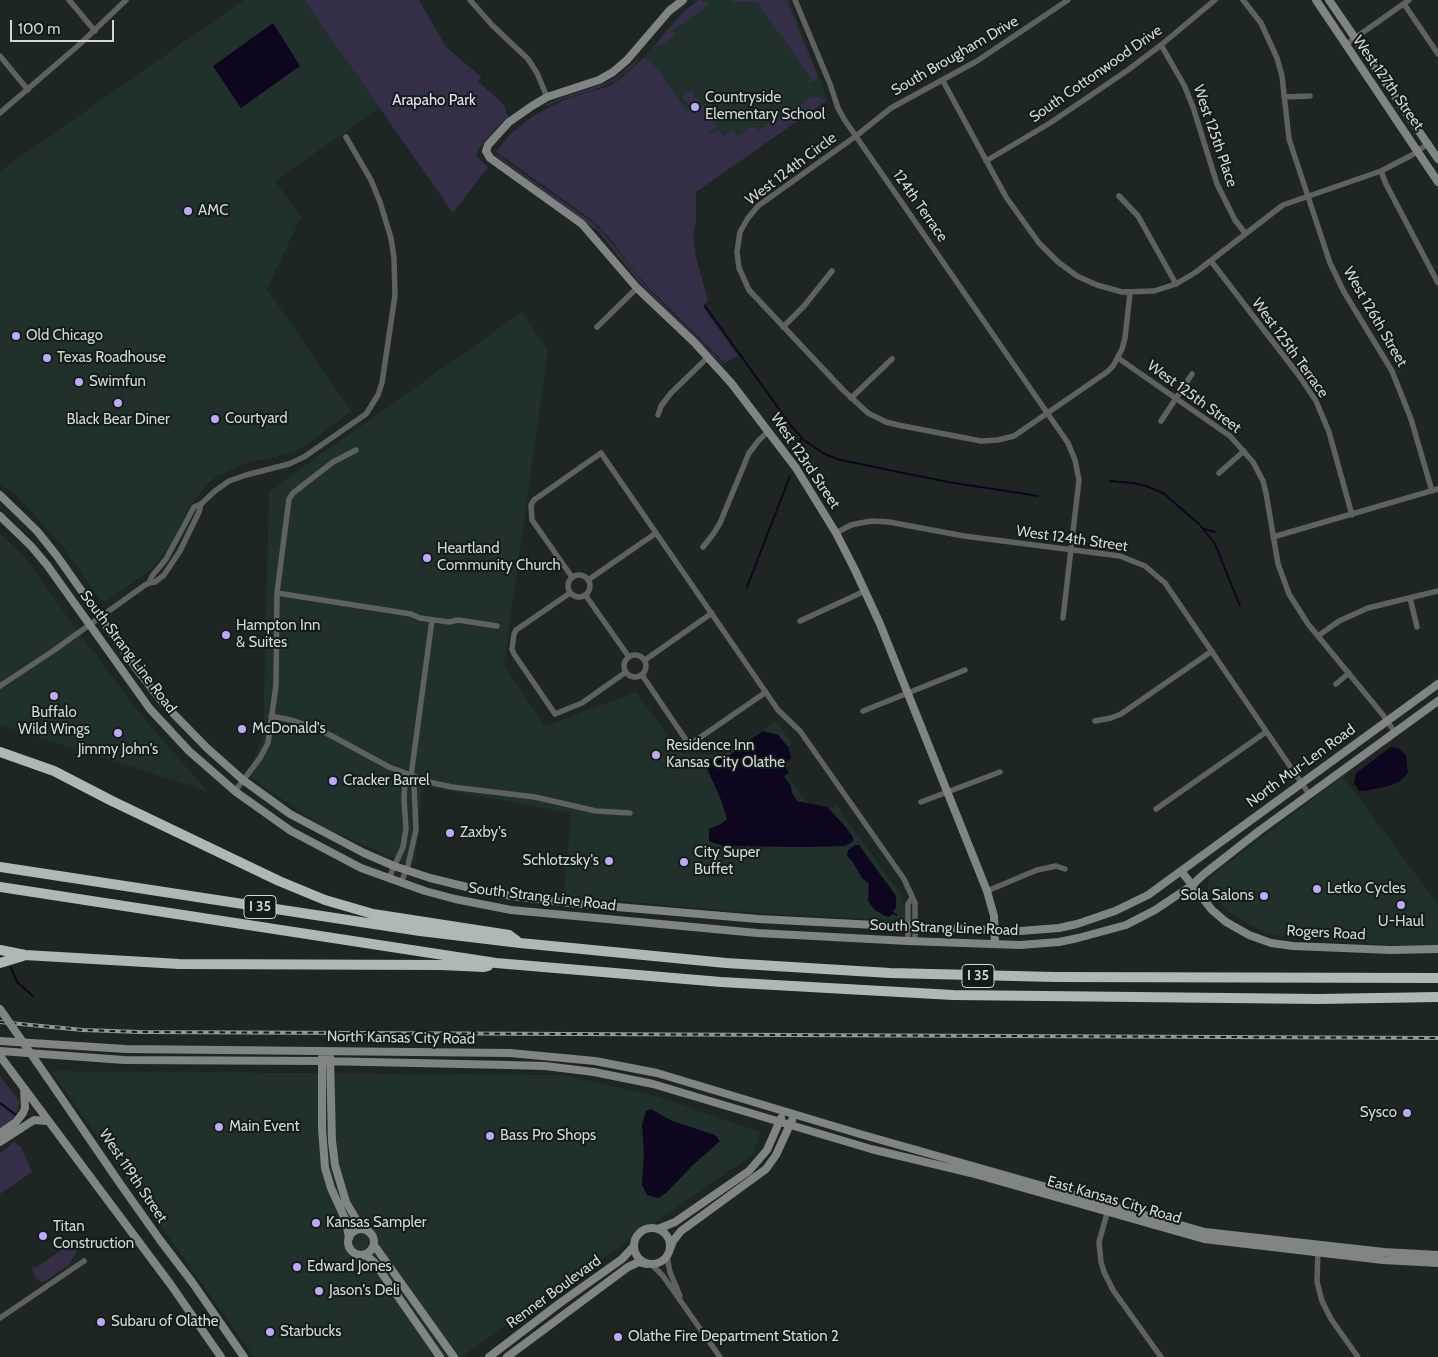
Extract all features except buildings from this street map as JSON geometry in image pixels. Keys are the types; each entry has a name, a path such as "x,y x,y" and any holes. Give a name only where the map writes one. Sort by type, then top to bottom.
{"highway":[{"path":"0,752 54,771 271,878 325,900 373,914 509,935 520,943"},
{"name":"I 35","path":"0,867 322,917 520,943 726,963 899,973 1055,977 1438,978"},
{"name":"I 35","path":"0,887 496,963 780,986 953,995 1310,999 1438,997"},
{"path":"0,950 25,955 170,964 441,965 484,967 496,963"},
{"path":"0,963 25,955"}],"main road":[{"path":"547,97 600,80 613,72 627,60 669,11 683,0"},
{"name":"West 127th Street","path":"1316,0 1438,182"},
{"name":"West 127th Street","path":"1329,0 1438,158"},
{"name":"West 123rd Street","path":"547,97 509,122 488,145 486,151 490,158 582,224 637,288 708,357 732,384 796,468 836,534 865,591 908,693 987,892 994,916 995,944"},
{"name":"South Strang Line Road","path":"0,495 37,531 58,556 136,668 164,704 196,738 243,780 290,814 364,853 406,870 483,891 570,903 758,919 995,931 1059,928 1096,918 1132,904 1181,871"},
{"name":"South Strang Line Road","path":"0,516 36,552 156,716 189,751 265,814 307,840 361,868 401,883 455,899 511,910 757,933 995,944 1050,943 1126,925 1191,886"},
{"name":"North Mur-Len Road","path":"1181,871 1438,684"},
{"name":"North Mur-Len Road","path":"1191,886 1309,794 1438,700"},
{"name":"Rogers Road","path":"1181,871 1191,886 1212,910 1226,922 1249,935 1270,943 1293,946 1391,950 1438,949"},
{"name":"West 119th Street","path":"0,1009 138,1209 244,1357"},
{"name":"North Kansas City Road","path":"0,1041 126,1049 510,1053 572,1057 625,1065 657,1073 794,1114"},
{"name":"North Kansas City Road","path":"0,1051 124,1060 326,1061 545,1066 594,1072 653,1084 790,1124"},
{"path":"326,1051 322,1128 325,1168 331,1188 346,1221 349,1246 354,1253 367,1256 374,1262 440,1357"},
{"path":"0,1056 171,1285 221,1357"},
{"path":"326,1061 335,1165 346,1202 362,1229 370,1233 374,1245 454,1357"},
{"path":"0,1133 16,1122 23,1113 25,1108 24,1089"},
{"path":"784,1110 767,1150 748,1171 675,1222 658,1229 642,1231 635,1240 634,1246 637,1257 649,1264 663,1261 669,1253 673,1241 681,1231 766,1169 776,1155 794,1114"},
{"name":"East Kansas City Road","path":"794,1114 1109,1209"},
{"path":"0,1142 34,1120 47,1121"},
{"name":"East Kansas City Road","path":"790,1124 871,1149 1205,1232 1383,1260 1438,1263"},
{"path":"349,1238 354,1231 362,1229"},
{"path":"658,1229 666,1235 671,1244 669,1253"},
{"path":"362,1255 370,1252 374,1245"},
{"name":"Renner Boulevard","path":"489,1357 622,1259 634,1246"},
{"name":"East Kansas City Road","path":"1318,1249 1438,1255"},
{"name":"Renner Boulevard","path":"507,1357 628,1267 639,1262 649,1264"}],"street":[{"path":"70,0 95,30"},
{"path":"0,112 28,90 126,0"},
{"name":"124th Terrace","path":"795,0 838,108 1068,443 1075,460 1078,475 1078,495 1063,618"},
{"name":"South Brougham Drive","path":"856,136 899,102 943,81 996,49 1068,0"},
{"name":"South Cottonwood Drive","path":"986,161 1082,103 1161,45 1215,0"},
{"name":"West 126th Street","path":"1244,0 1261,23 1271,42 1282,76 1288,139 1336,276 1358,316 1385,356 1404,398 1435,490"},
{"path":"473,1 492,26 528,58 537,73 547,97"},
{"path":"1345,45 1406,2 1438,54"},
{"name":"West 125th Place","path":"1161,45 1184,85 1194,107 1209,163 1217,184 1235,220 1246,233"},
{"path":"0,56 28,90"},
{"path":"943,81 1006,197 1039,243 1058,262 1075,274 1097,285 1130,293 1154,291 1176,284 1211,261 1283,205 1381,171 1429,143"},
{"path":"1284,97 1310,96"},
{"name":"West 124th Circle","path":"856,136 758,206 740,232 737,252 741,276 749,290 851,398 868,413 886,422 981,440 998,440 1014,436 1048,414 1107,372 1118,358"},
{"path":"0,686 149,583 156,582 164,575 174,561 201,504 215,491 229,481 289,464 304,457 366,414 378,395 382,383 395,295 394,258 380,202 371,180 346,137"},
{"path":"1381,171 1438,283"},
{"path":"1119,196 1138,216 1176,284"},
{"name":"West 125th Terrace","path":"1211,261 1316,401 1329,432 1352,514"},
{"path":"783,327 804,306 832,271"},
{"path":"597,327 637,288"},
{"path":"1118,358 1125,338 1130,293"},
{"path":"658,414 670,393 708,357"},
{"name":"West 125th Street","path":"1118,358 1230,436 1253,462 1263,481 1278,564 1289,594 1298,610 1394,731"},
{"path":"851,398 892,359"},
{"path":"1161,421 1192,374"},
{"path":"703,547 720,523 749,453 769,431"},
{"path":"235,791 260,758 268,743 276,685 278,592 289,499 293,493 333,462 356,450"},
{"path":"1219,472 1244,451"},
{"path":"572,577 532,520 531,505 534,500 601,452 778,710 800,731 904,880 915,903 911,927 912,941"},
{"path":"1273,537 1435,490"},
{"name":"West 124th Street","path":"836,534 851,525 872,521 889,522 964,536 1129,558 1152,570 1165,583 1309,794"},
{"path":"588,580 656,533"},
{"path":"582,576 588,580 590,590 586,596 577,598 570,593 568,584 572,577 582,576"},
{"path":"800,621 865,591"},
{"path":"1318,636 1339,620 1357,612 1438,591"},
{"path":"278,592 411,614 432,620 449,622 458,620 496,626"},
{"path":"570,593 516,630 512,649 555,714 582,703 626,672"},
{"path":"586,596 630,657"},
{"path":"1410,598 1417,627"},
{"path":"645,660 712,613"},
{"path":"401,883 412,851 416,830 414,785 411,776 432,620"},
{"path":"1095,721 1121,714 1212,651"},
{"path":"626,672 625,662 630,657 638,656 645,660"},
{"path":"626,672 635,678 642,675 646,670 645,660"},
{"path":"863,711 965,670"},
{"path":"1336,684 1349,673"},
{"path":"642,675 686,740 690,742 696,741 766,692"},
{"path":"271,716 310,726 389,767 411,776 452,787 535,798 596,811 630,812"},
{"path":"1156,809 1266,732"},
{"path":"921,802 1000,772"},
{"path":"389,878 403,847 406,830 405,782 411,776"},
{"path":"987,892 1037,870 1056,866 1064,869"},
{"path":"1109,1209 1099,1242 1104,1272 1113,1290 1161,1357"},
{"path":"1318,1249 1317,1282 1322,1301 1331,1319 1358,1357"},
{"path":"669,1253 670,1272 687,1309"},
{"path":"0,1318 84,1261"},
{"path":"649,1264 660,1271 720,1357"}],"shaded area":[{"path":"244,0 304,0 379,108 275,181 301,217 267,289 351,411 294,452 248,462 217,476 195,499 187,511 172,543 155,565 108,600 100,600 62,545 17,496 0,483 0,171"},
{"name":"Countryside Elementary School","path":"700,0 789,0 827,100 662,215 594,92 610,86 636,67 679,16"},
{"path":"273,23 300,66 241,108 213,66"},
{"path":"522,312 548,350 504,665 545,726 636,692 681,753 724,755 776,721 792,743 774,757 818,818 836,805 900,893 910,921 758,913 571,897 564,893 571,813 422,786 415,862 408,865 322,826 247,775 263,736 269,491"},
{"path":"0,534 24,556 142,716 207,791 0,725"},
{"path":"763,731 778,735 788,747 791,758 784,764 789,773 784,776 791,786 792,793 797,801 827,807 845,826 853,837 853,841 845,846 802,847 723,846 709,841 709,829 727,819 721,800 707,768 703,764 704,760 727,757"},
{"path":"1391,747 1398,748 1406,755 1408,773 1400,781 1389,786 1359,791 1354,783 1356,773"},
{"path":"1343,776 1438,905 1438,945 1391,945 1286,937 1267,933 1243,921 1226,909 1208,889 1208,879 1211,876"},
{"path":"855,845 859,845 896,896 896,907 893,912 897,916 893,914 889,917 885,916 875,910 868,901 869,884 862,878 847,856 848,850"},
{"path":"51,1071 563,1075 656,1096 761,1132 752,1155 461,1357 254,1357"},
{"path":"651,1109 672,1121 715,1135 720,1141 666,1193 658,1198 647,1195 642,1185 644,1154 642,1125 646,1111"}],"green space":[{"name":"Arapaho Park","path":"304,0 419,0 446,47 481,77 478,81 505,106 506,113 509,116 496,128 478,150 477,156 488,167 453,213"},
{"path":"699,0 709,5 673,30 676,35 660,46 655,45 684,11"},
{"path":"729,0 786,0 818,76 817,79 807,83 811,78 757,2 733,2"},
{"path":"641,56 630,69 614,81 547,106 546,104 564,97 609,82"},
{"path":"643,58 650,61 655,69 657,68 687,111 691,108 682,97 691,90 710,116 722,107 724,112 713,121 717,127 708,133 710,135 718,130 723,136 733,129 738,136 752,127 754,129 756,127 758,131 784,115 780,109 782,106 791,109 797,107 812,96 825,99 826,101 696,192 696,220 693,237 696,257 708,300 703,307 738,356 725,363 648,287 609,237 593,221 496,152 510,134 533,116 566,99 610,86"},
{"path":"494,153 593,223 605,235 647,288 724,364 639,282 599,232"},
{"path":"0,1076 20,1102 16,1114 0,1103"},
{"path":"0,1104 15,1116 0,1129"},
{"path":"14,1142 21,1147 32,1172 0,1194 0,1153"},
{"path":"72,1244 78,1249 69,1265 44,1282 40,1282 34,1275 32,1267 35,1268 63,1249 65,1251"}],"waterway":[{"path":"705,306 792,427 804,440 823,453 837,459 898,472 1038,496"},
{"path":"799,451 801,439"},
{"path":"747,587 790,476"},
{"path":"1110,481 1134,483 1163,493 1199,524 1215,544 1240,606"},
{"path":"1205,529 1215,532"},
{"path":"1212,898 1217,893 1220,896"},
{"path":"11,968 17,982 33,996"},
{"path":"0,1103 16,1115"}],"railway":[{"path":"0,1022 83,1030 140,1032 1438,1038"}],"place":[{"name":"Countryside Elementary School","path":"695,107"},
{"name":"AMC","path":"188,211"},
{"name":"Old Chicago","path":"16,336"},
{"name":"Texas Roadhouse","path":"47,358"},
{"name":"Swimfun","path":"79,382"},
{"name":"Black Bear Diner","path":"118,403"},
{"name":"Courtyard","path":"215,419"},
{"name":"Heartland Community Church","path":"427,558"},
{"name":"Hampton Inn & Suites","path":"226,635"},
{"name":"Buffalo Wild Wings","path":"54,696"},
{"name":"McDonald's","path":"242,729"},
{"name":"Jimmy John's","path":"118,733"},
{"name":"Residence Inn Kansas City Olathe","path":"656,755"},
{"name":"Cracker Barrel","path":"333,781"},
{"name":"Zaxby's","path":"450,833"},
{"name":"Schlotzsky's","path":"609,861"},
{"name":"City Super Buffet","path":"684,862"},
{"name":"Letko Cycles","path":"1317,889"},
{"name":"Sola Salons","path":"1264,896"},
{"name":"U-Haul","path":"1401,905"},
{"name":"Sysco","path":"1407,1113"},
{"name":"Main Event","path":"219,1127"},
{"name":"Bass Pro Shops","path":"490,1136"},
{"name":"Kansas Sampler","path":"316,1223"},
{"name":"Titan Construction","path":"43,1236"},
{"name":"Edward Jones","path":"297,1267"},
{"name":"Jason's Deli","path":"319,1291"},
{"name":"Subaru of Olathe","path":"101,1322"},
{"name":"Starbucks","path":"270,1332"},
{"name":"Olathe Fire Department Station 2","path":"618,1337"}]}
